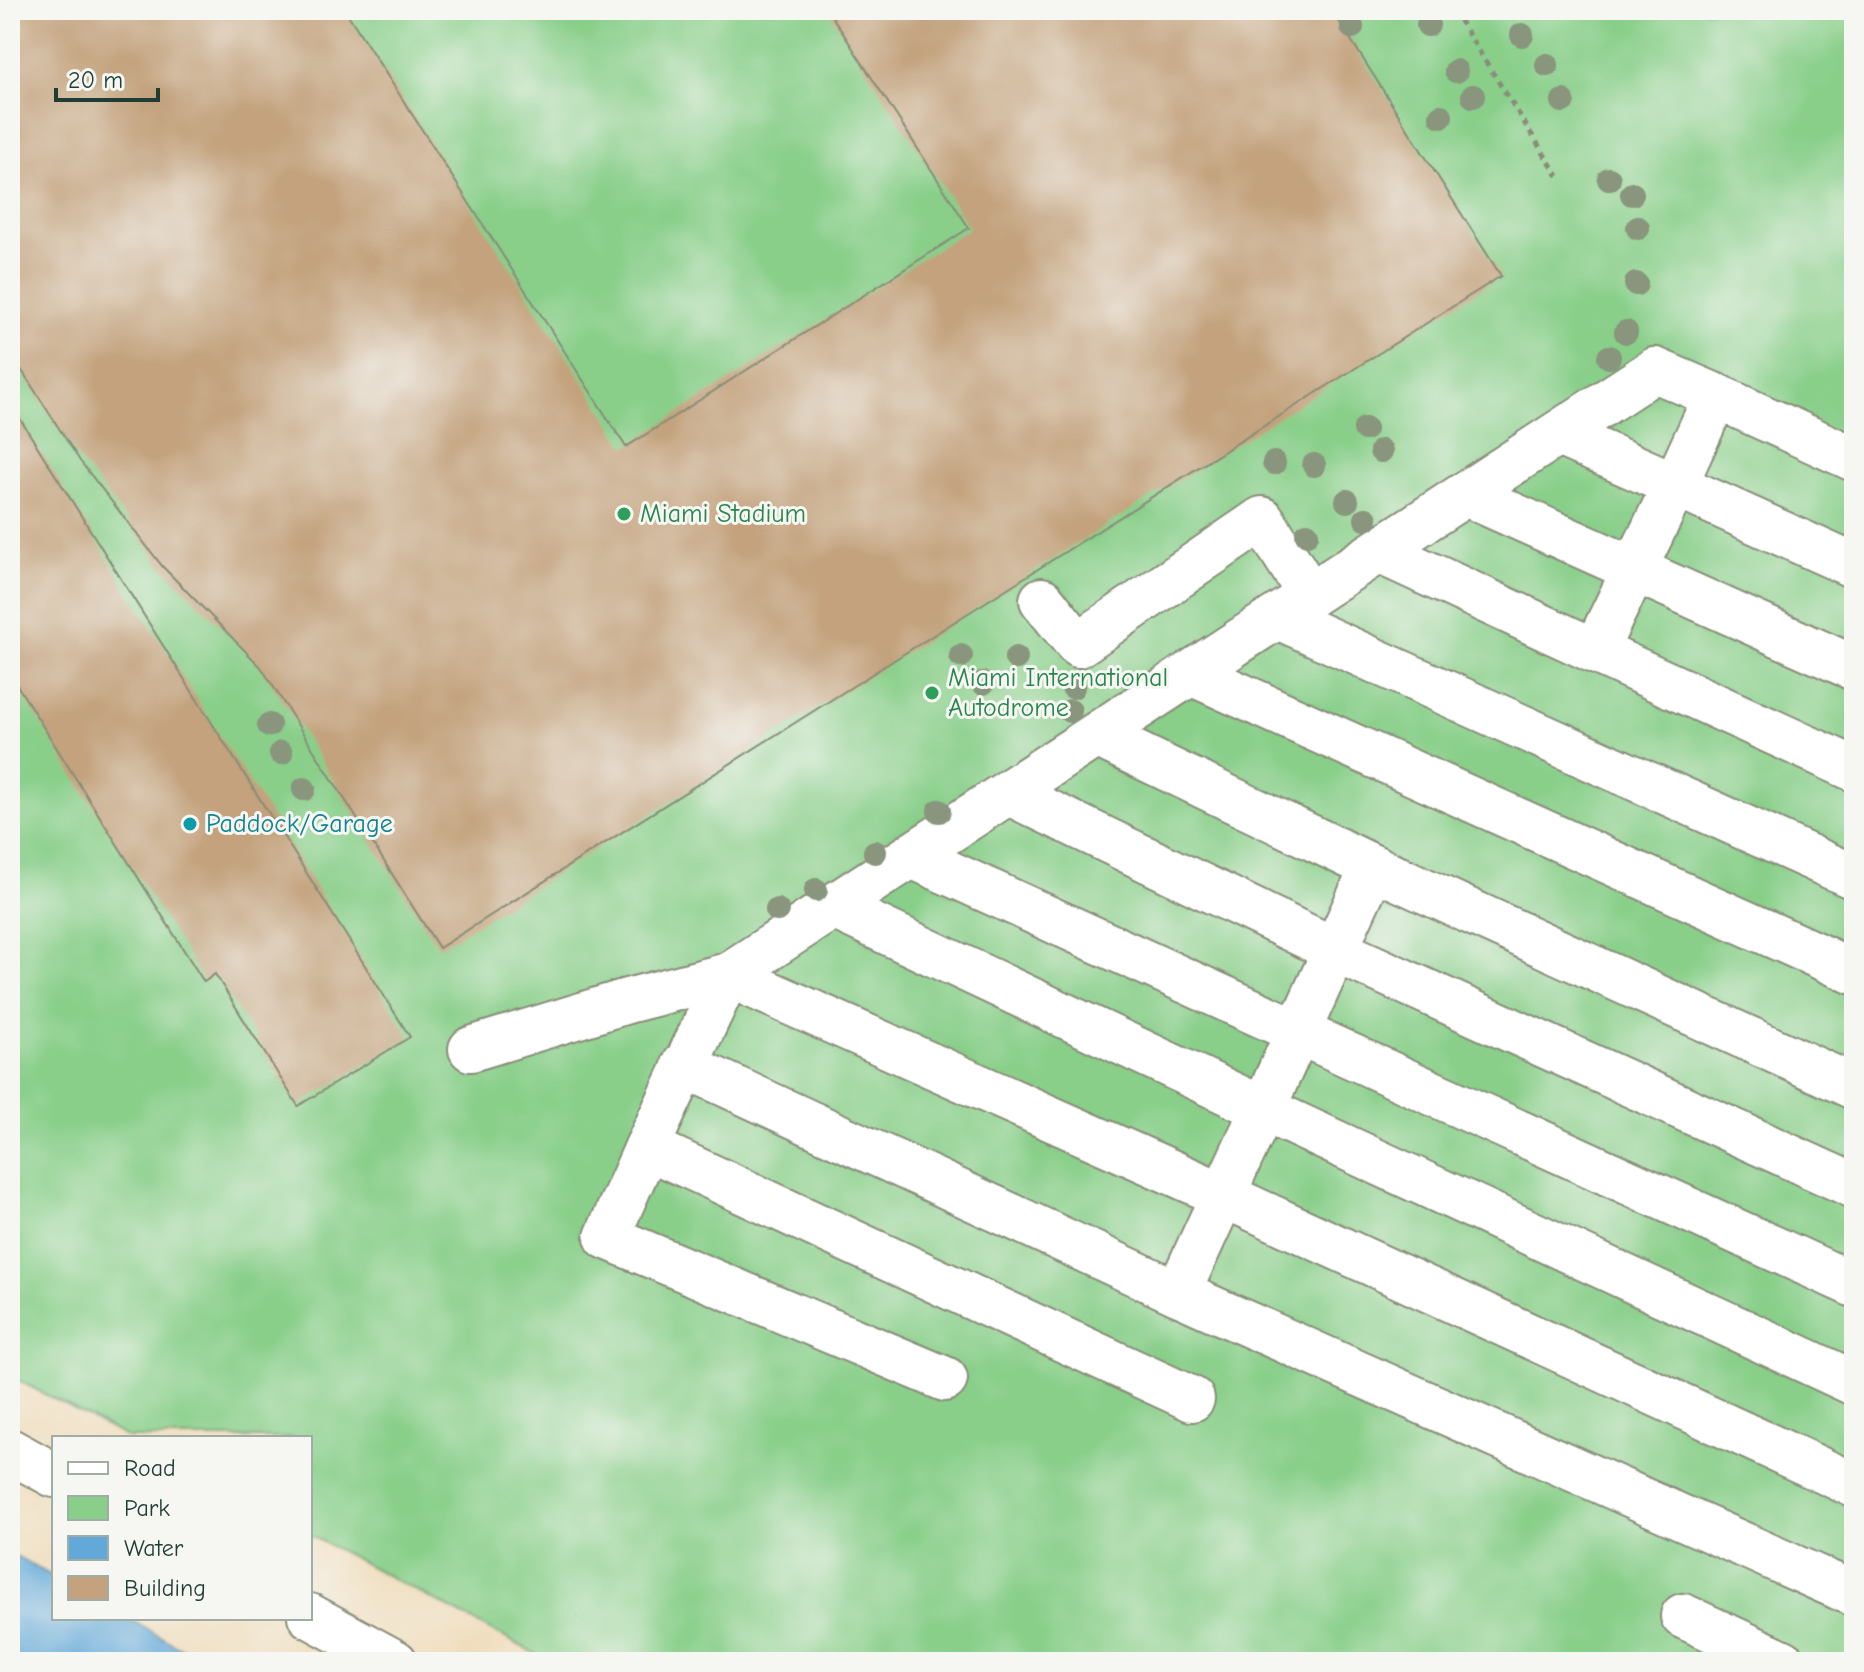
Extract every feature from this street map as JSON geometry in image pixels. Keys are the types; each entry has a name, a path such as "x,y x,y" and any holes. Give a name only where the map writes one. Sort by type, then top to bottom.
{"lane":[{"path":"471,1049 627,1001 728,975 836,908 1655,370 1854,459"},
{"path":"1595,651 1637,570 1716,396"},
{"path":"1559,434 1854,566"},
{"path":"1466,494 1854,668"},
{"path":"1042,600 1078,645 1262,519 1294,606 1854,877"},
{"path":"1379,551 1854,769"},
{"path":"1191,673 1854,972"},
{"path":"1097,735 1373,867 1854,1087"},
{"path":"1009,793 1335,950 1854,1186"},
{"path":"914,857 1854,1285"},
{"path":"1178,1293 1373,867"},
{"path":"836,908 1854,1383"},
{"path":"728,975 607,1237 945,1379"},
{"path":"728,975 1223,1195 1854,1485"},
{"path":"684,1065 1178,1293 1854,1594"},
{"path":"647,1147 1192,1399"},
{"path":"10,1451 52,1474"},
{"path":"1683,1616 1783,1662"},
{"path":"312,1617 395,1662"}],"path":[{"path":"1453,10 1558,176"}],"green space":[{"name":"Miami International Autodrome","path":"10,10 1854,10 1854,1662 551,1662 312,1536 312,1436 124,1436 10,1376"}],"water":[{"path":"10,1553 52,1576 52,1620 131,1620 206,1662 10,1662"}],"building":[{"name":"Miami Stadium","path":"10,10 345,10 626,447 969,228 828,10 1332,10 1501,276 439,948 261,667 163,567 80,461 10,352"},
{"name":"Paddock/Garage","path":"10,403 410,1037 298,1106 215,974 204,982 10,674"}],"place":[{"name":"Miami Stadium","path":"624,514"},
{"name":"Miami International Autodrome","path":"932,693"},
{"name":"Paddock/Garage","path":"190,824"}]}
